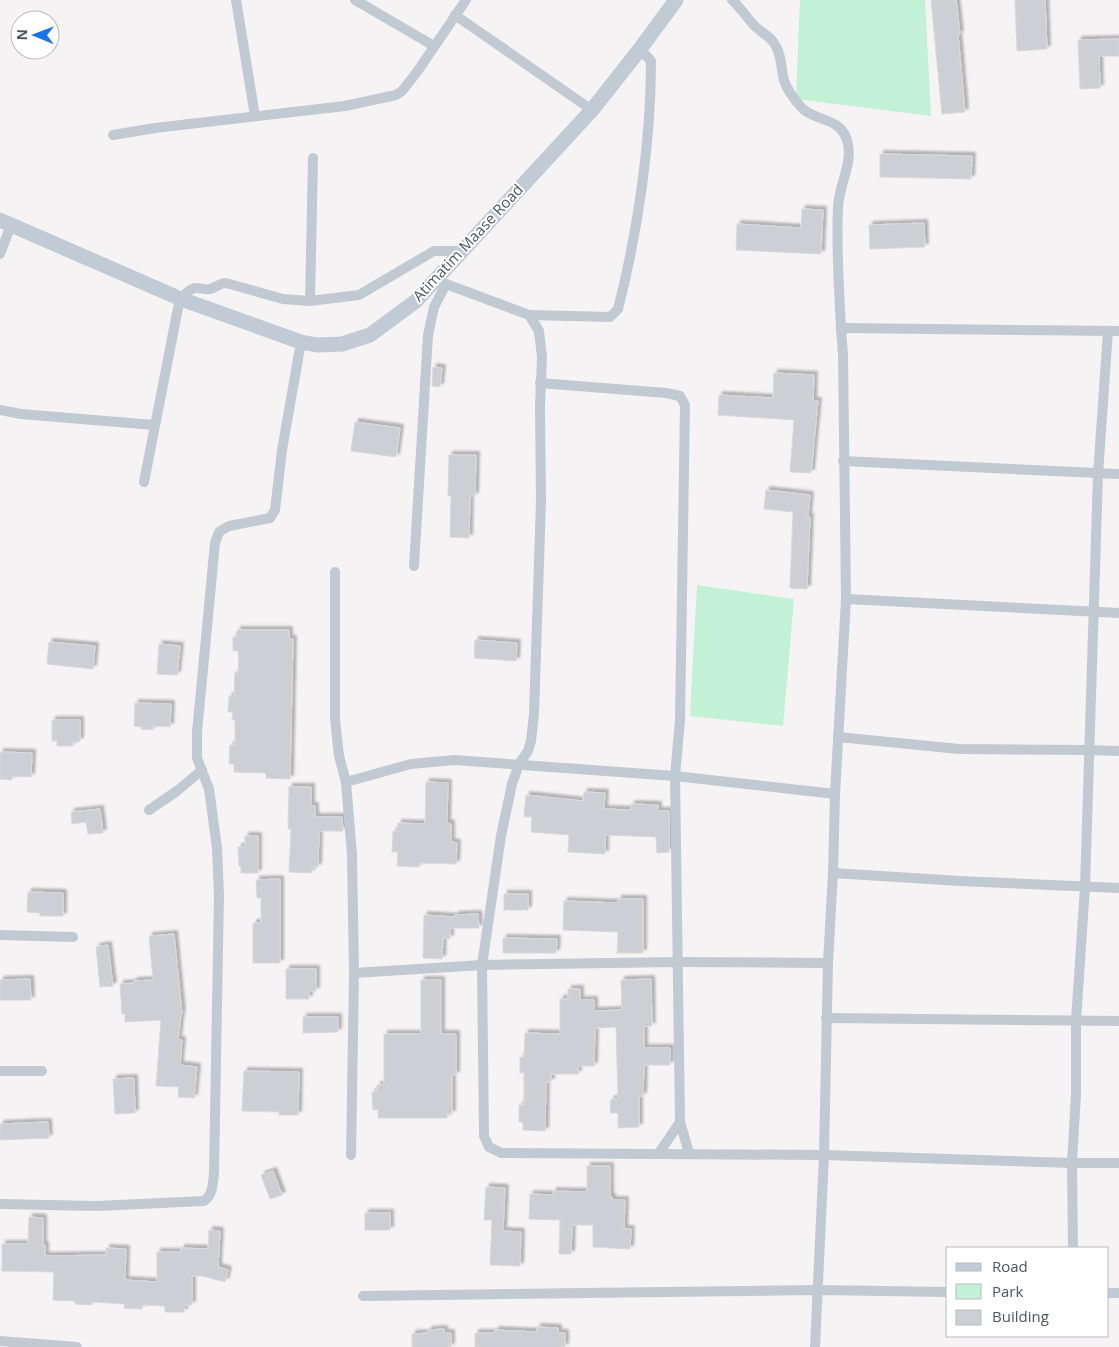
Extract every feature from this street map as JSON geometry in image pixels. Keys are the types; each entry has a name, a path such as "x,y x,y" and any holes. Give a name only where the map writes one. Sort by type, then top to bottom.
{"main road":[{"name":"Atimatim Maase Road","path":"6,222 181,299 301,342 317,345 342,344 370,335 439,283 461,251 592,110 676,0"}],"street":[{"path":"236,0 255,116"},
{"path":"355,0 434,46"},
{"path":"113,136 155,128 346,106 396,96 417,72 466,0"},
{"path":"732,0 744,12 752,24 774,43 783,66 786,84 802,108 811,115 827,119 840,128 847,140 848,158 838,204 838,269 843,355 846,599 834,794 833,873 826,1018 824,1155 816,1347"},
{"path":"455,15 592,110"},
{"path":"414,566 428,335 439,283 529,315 610,317 618,309 640,203 651,92 651,61 640,49"},
{"path":"310,301 312,158"},
{"path":"0,254 6,222"},
{"path":"144,482 173,329 181,299 194,288 210,289 220,283 226,283 283,299 310,301 359,295 434,251 461,251"},
{"path":"529,315 539,331 542,357 540,384 541,501 534,714 530,746 519,764 512,784 501,836 482,964 484,1136 489,1147 501,1153 824,1155 1119,1163"},
{"path":"841,328 1114,331 1098,474 1085,887 1076,1021 1076,1094 1072,1163 1073,1247"},
{"path":"0,1204 97,1206 204,1202 208,1199 211,1192 214,1172 218,1027 219,895 217,848 207,782 197,758 197,732 215,543 219,532 229,526 270,518 275,510 282,450 301,342"},
{"path":"540,384 666,392 680,396 685,405 680,720 675,776 680,1122 689,1153"},
{"path":"0,410 21,414 154,425"},
{"path":"843,461 1119,474"},
{"path":"336,572 335,719 339,756 346,782 352,855 354,973 351,1155"},
{"path":"846,599 1119,613"},
{"path":"838,737 959,749 1119,751"},
{"path":"346,782 411,764 454,760 675,776 834,794"},
{"path":"148,810 177,791 202,770"},
{"path":"833,873 1119,888"},
{"path":"0,935 73,937"},
{"path":"354,973 482,964 828,963"},
{"path":"826,1018 1119,1022"},
{"path":"0,1071 42,1071"},
{"path":"659,1153 680,1122"},
{"path":"363,1296 818,1290 946,1292"},
{"path":"0,1341 76,1347"}],"green space":[{"path":"800,0 925,0 931,116 796,99"},
{"path":"697,585 794,599 783,726 690,716"}],"building":[{"path":"931,0 956,0 965,112 942,114"},
{"path":"1015,0 1045,0 1047,49 1017,51"},
{"path":"1119,39 1119,56 1099,56 1100,88 1080,89 1078,40"},
{"path":"880,154 972,156 971,179 880,177"},
{"path":"802,209 823,210 821,254 736,250 737,224 801,228"},
{"path":"924,223 925,247 870,249 869,225"},
{"path":"433,367 442,368 440,387 432,386"},
{"path":"774,373 814,375 813,401 818,401 811,473 790,472 794,420 718,415 719,395 773,398"},
{"path":"355,422 400,428 396,457 351,451"},
{"path":"449,455 476,455 475,496 470,496 469,538 450,537"},
{"path":"766,490 810,495 807,589 790,588 793,512 764,509"},
{"path":"237,630 289,630 289,639 293,639 290,779 266,778 266,773 234,772 234,764 229,764 230,745 235,745 235,720 232,720 233,712 228,712 229,696 234,697 235,672 239,673 238,651 233,651 233,637 237,637"},
{"path":"475,640 517,643 516,661 474,658"},
{"path":"49,642 95,646 93,669 47,664"},
{"path":"159,644 180,646 177,675 157,674"},
{"path":"135,703 171,704 170,727 153,726 153,730 134,726"},
{"path":"52,720 80,720 80,741 73,742 73,746 57,746 57,741 52,741"},
{"path":"0,752 32,753 31,777 12,776 12,780 0,779"},
{"path":"426,782 448,783 447,823 451,824 451,842 457,843 456,864 420,863 419,867 397,866 398,852 392,852 393,831 398,832 398,823 425,824"},
{"path":"289,787 311,787 311,806 315,806 315,817 342,817 343,831 319,831 318,867 312,867 311,873 289,872 291,829 288,829"},
{"path":"584,792 605,793 604,809 631,810 631,804 658,805 658,811 669,811 669,852 657,853 656,837 605,835 605,854 568,852 569,835 531,832 532,817 524,817 526,795 583,801"},
{"path":"100,809 103,833 88,834 86,822 72,824 71,812"},
{"path":"245,836 258,836 258,873 241,873 238,847 245,847"},
{"path":"280,879 280,963 253,963 253,923 261,923 261,898 257,898 256,880"},
{"path":"28,892 63,893 63,916 40,916 40,913 27,912"},
{"path":"504,894 528,894 528,910 504,910"},
{"path":"618,899 643,899 643,953 617,953 618,932 563,930 564,901 618,903"},
{"path":"478,914 479,928 450,928 450,939 443,938 442,959 423,958 424,915 455,917 455,915"},
{"path":"174,934 182,1014 178,1040 182,1040 180,1065 197,1067 194,1098 178,1097 179,1087 156,1086 161,1020 125,1022 125,1014 122,1014 120,984 153,980 149,936"},
{"path":"503,938 557,939 556,953 503,953"},
{"path":"108,945 113,986 100,987 96,947"},
{"path":"286,969 316,969 316,991 309,991 309,999 286,999"},
{"path":"30,979 31,1000 0,1000 0,980"},
{"path":"651,979 652,1026 644,1026 644,1048 670,1048 670,1065 644,1065 643,1096 639,1096 639,1127 618,1128 618,1113 610,1113 611,1099 618,1099 616,1027 595,1028 594,1066 578,1066 578,1074 551,1074 551,1082 546,1082 545,1131 523,1130 523,1122 519,1122 519,1105 524,1105 524,1073 520,1073 520,1057 524,1058 525,1033 560,1034 560,999 568,999 568,989 580,989 580,1000 594,1000 594,1011 622,1010 621,980"},
{"path":"421,980 441,980 441,1034 456,1034 456,1075 452,1075 452,1114 447,1114 447,1118 378,1118 378,1109 373,1110 372,1092 377,1092 377,1085 384,1085 384,1034 421,1034"},
{"path":"303,1017 338,1017 338,1032 303,1033"},
{"path":"244,1071 299,1072 298,1115 279,1115 279,1112 242,1111"},
{"path":"134,1078 135,1113 115,1114 113,1079"},
{"path":"48,1122 49,1138 0,1140 0,1124"},
{"path":"587,1166 610,1166 610,1197 612,1197 612,1200 625,1200 624,1229 631,1229 630,1249 593,1247 593,1225 572,1225 571,1254 559,1254 560,1220 529,1219 530,1194 553,1195 553,1191 587,1192"},
{"path":"273,1171 282,1195 270,1199 261,1175"},
{"path":"486,1187 505,1188 503,1231 521,1232 520,1266 490,1265 492,1220 484,1220"},
{"path":"365,1213 390,1213 390,1230 365,1230"},
{"path":"29,1217 43,1218 45,1256 106,1255 106,1248 126,1249 125,1280 157,1282 157,1252 181,1252 181,1248 208,1249 209,1230 220,1231 218,1267 228,1270 225,1282 203,1276 192,1276 192,1305 184,1305 184,1312 165,1312 165,1306 142,1305 142,1309 124,1308 125,1304 92,1302 92,1305 75,1304 75,1301 53,1300 54,1272 2,1271 2,1244 28,1244"},
{"path":"537,1327 558,1328 558,1333 565,1333 565,1347 475,1347 475,1333 495,1333 495,1330 537,1332"},
{"path":"444,1329 444,1333 451,1333 451,1347 412,1347 412,1334"}]}
